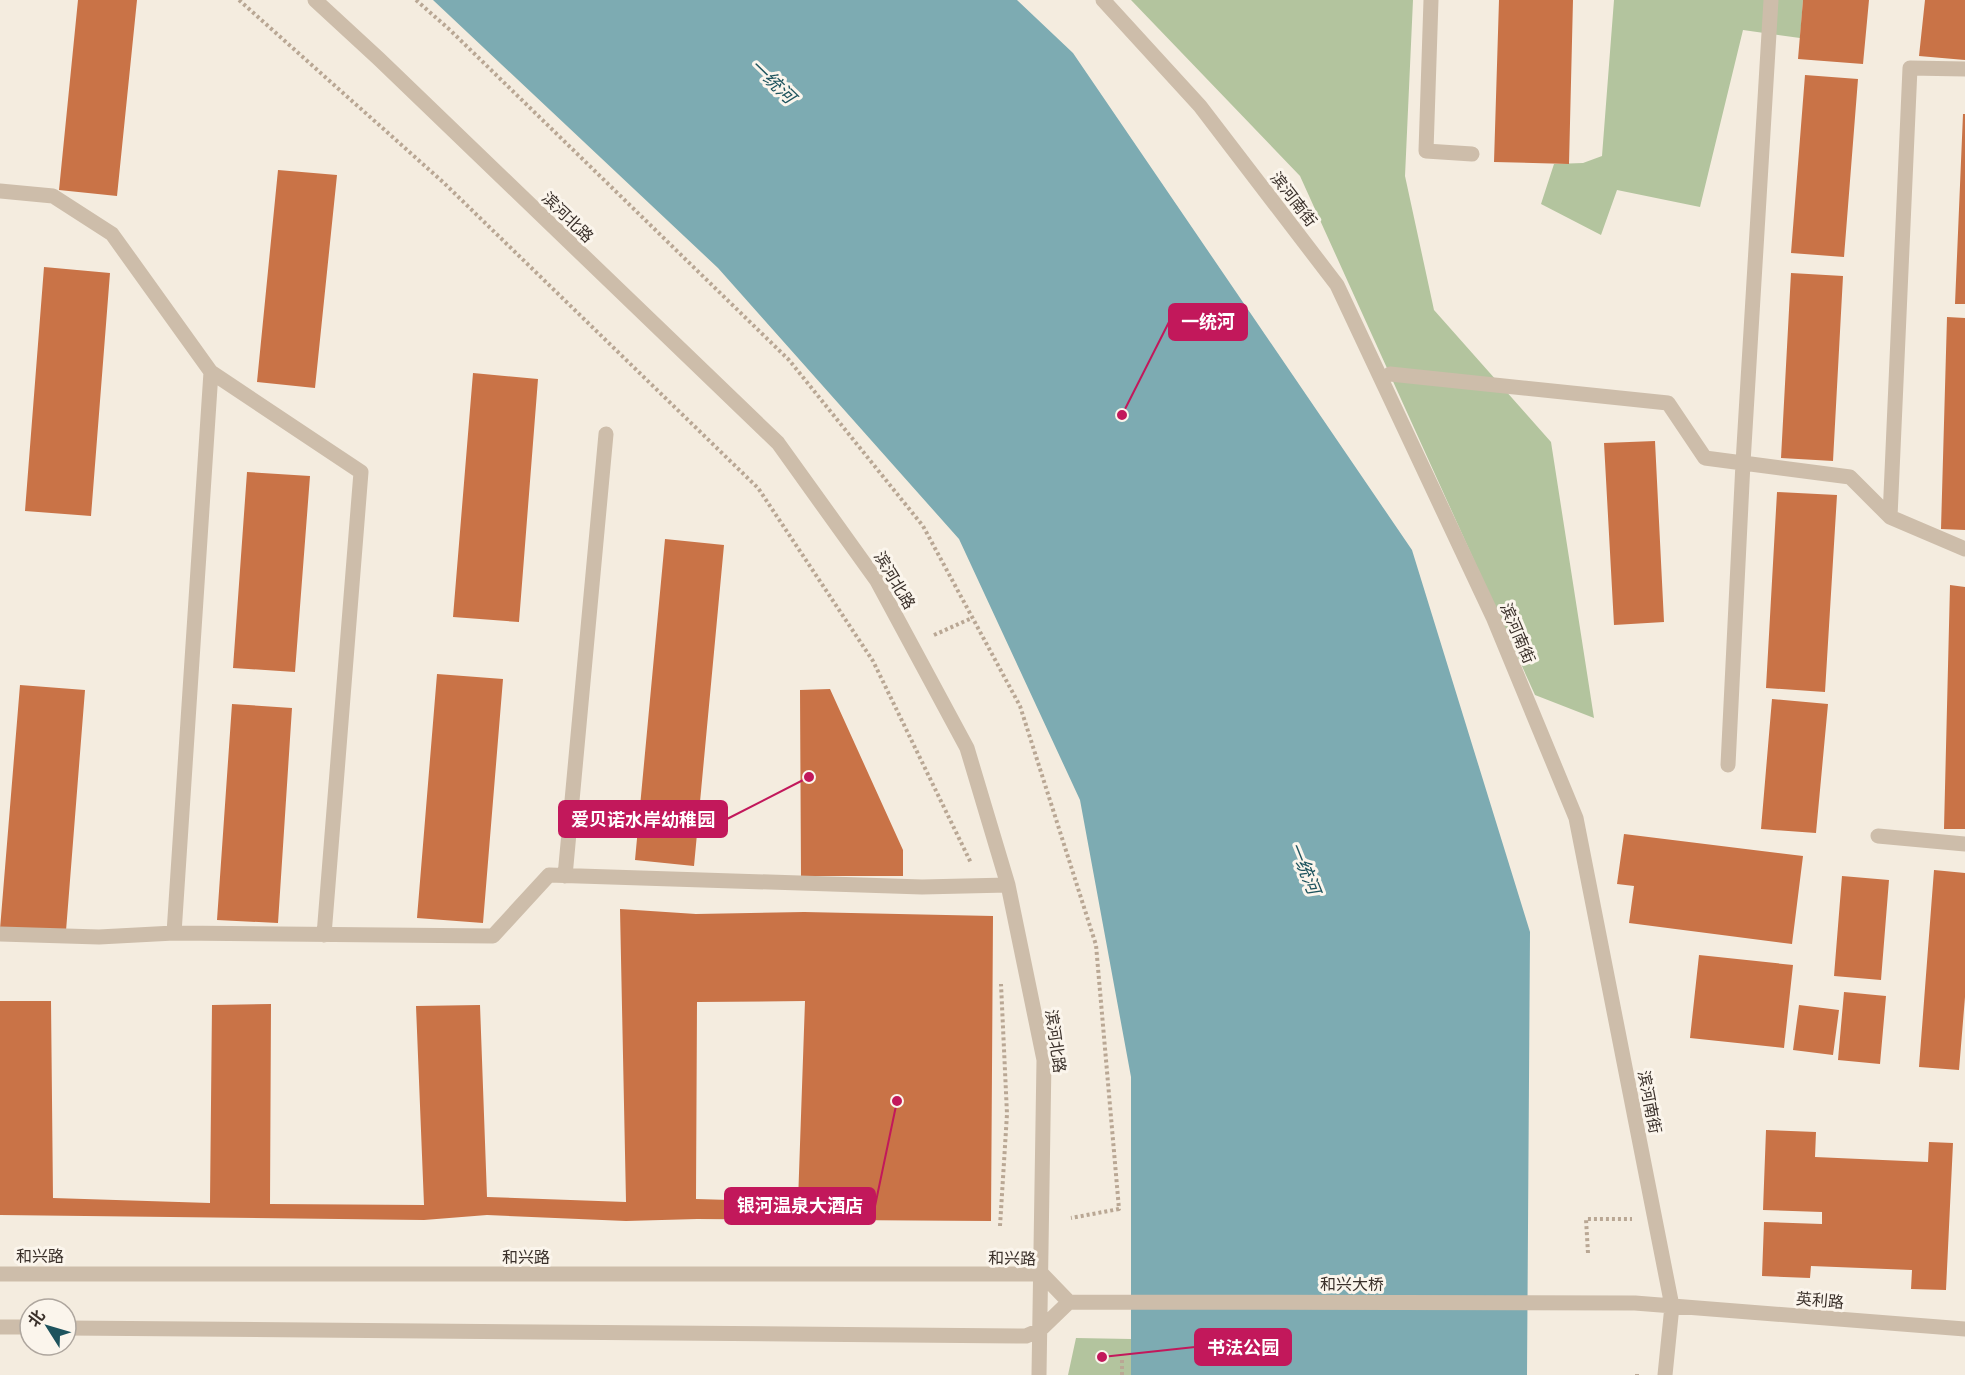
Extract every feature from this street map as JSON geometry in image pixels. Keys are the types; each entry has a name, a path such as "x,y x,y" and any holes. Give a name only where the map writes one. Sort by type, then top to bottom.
{"street":[{"name":"滨河北路","path":"315,0 778,443 877,581 967,748 1008,885 1044,1060 1039,1375"},
{"name":"滨河南街","path":"1103,0 1200,106 1337,285 1493,617 1576,818 1672,1306 1665,1375"},
{"path":"1431,0 1426,151 1472,154"},
{"path":"1728,765 1743,462 1771,0"},
{"path":"1890,517 1910,68 1965,69"},
{"path":"0,191 53,196 112,234 211,372 361,472 324,935"},
{"path":"174,933 211,372"},
{"path":"1390,374 1668,403 1705,458 1850,477 1890,517 1965,549"},
{"path":"565,876 606,434"},
{"path":"1878,836 1965,844"},
{"path":"0,934 99,938 174,933 493,936 549,875 922,887 1008,885"},
{"name":"和兴路","path":"0,1274 1042,1274 1069,1302"},
{"path":"78,1328 1026,1336 1040,1330 1069,1302"},
{"name":"和兴大桥","path":"1069,1302 1635,1303 1672,1306"},
{"name":"英利路","path":"1672,1306 1965,1329"},
{"path":"0,1327 18,1327"}],"path":[{"path":"239,0 444,183 758,488 873,661 982,885"},
{"path":"933,635 972,618"},
{"path":"1000,980 1007,1114 1000,1226"},
{"path":"1071,1218 1119,1209"},
{"path":"1588,1253 1586,1219 1637,1220"},
{"path":"1122,1357 1122,1375"}],"green space":[{"path":"1131,0 1413,0 1405,176 1434,310 1551,442 1594,718 1535,695 1300,176"},
{"path":"1614,0 1803,0 1800,38 1743,30 1700,207 1617,190 1601,235 1541,204 1554,164 1583,163 1602,156"},
{"path":"1076,1338 1131,1339 1131,1375 1068,1375"}],"water":[{"path":"433,0 1017,0 1073,53 1412,550 1530,932 1527,1375 1131,1375 1131,1077 1080,800 959,539 718,268"}],"building":[{"path":"78,0 137,0 117,196 59,190"},
{"path":"1499,0 1573,0 1569,164 1494,162"},
{"path":"1803,0 1869,0 1863,64 1798,59"},
{"path":"1925,0 1965,0 1965,60 1919,56"},
{"path":"1805,75 1858,79 1844,257 1791,253"},
{"path":"1963,114 1965,114 1965,304 1955,304"},
{"path":"278,170 337,175 315,388 257,382"},
{"path":"44,267 110,273 91,516 25,511"},
{"path":"1791,273 1843,276 1833,461 1781,458"},
{"path":"1947,317 1965,318 1965,530 1941,529"},
{"path":"473,373 538,379 519,622 453,617"},
{"path":"1655,441 1664,622 1614,625 1604,443"},
{"path":"247,472 310,476 295,672 233,668"},
{"path":"1777,492 1837,495 1825,692 1766,688"},
{"path":"665,539 724,545 694,866 635,860"},
{"path":"1950,585 1965,587 1965,829 1944,829"},
{"path":"437,674 503,679 483,923 417,918"},
{"path":"20,685 85,690 66,931 0,929"},
{"path":"830,689 903,850 903,876 801,876 800,690"},
{"path":"1772,699 1828,704 1816,833 1761,829"},
{"path":"232,704 292,708 278,923 217,920"},
{"path":"1624,834 1803,856 1792,944 1629,923 1634,886 1617,884"},
{"path":"1934,870 1965,873 1965,997 1959,1070 1919,1067"},
{"path":"1842,876 1889,880 1881,980 1834,976"},
{"path":"620,909 696,914 804,912 993,916 991,1221 697,1219 626,1221 487,1215 424,1220 0,1215 0,1001 51,1001 53,1198 210,1203 212,1005 271,1004 270,1204 424,1205 416,1006 480,1005 487,1197 626,1202","holes":["805,1001 798,1202 696,1199 697,1002"]},
{"path":"1699,955 1793,965 1784,1048 1690,1038"},
{"path":"1844,992 1886,996 1880,1064 1838,1060"},
{"path":"1799,1005 1839,1010 1833,1055 1793,1050"},
{"path":"1766,1130 1816,1132 1815,1157 1928,1162 1929,1142 1953,1143 1946,1290 1911,1289 1912,1270 1811,1266 1810,1278 1762,1276 1764,1222 1822,1224 1822,1212 1763,1210"}],"place":[{"name":"一统河","path":"1122,415"},
{"name":"爱贝诺水岸幼稚园","path":"809,777"},
{"name":"银河温泉大酒店","path":"897,1101"},
{"name":"书法公园","path":"1102,1357"}]}
